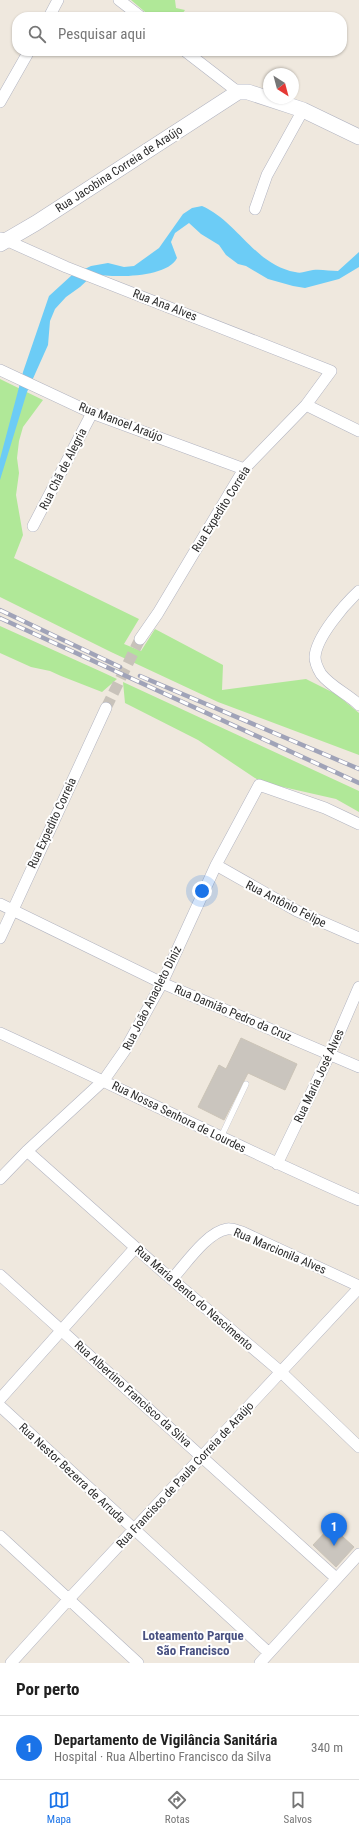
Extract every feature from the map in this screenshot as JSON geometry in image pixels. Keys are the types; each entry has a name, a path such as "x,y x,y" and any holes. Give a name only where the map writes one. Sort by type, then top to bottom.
{"street":[{"path":"52,12 58,0"},
{"path":"119,0 135,12"},
{"path":"0,102 27,56"},
{"path":"191,56 238,92 248,92 303,110 359,137"},
{"name":"Rua Jacobina Correia de Araújo","path":"2,241 36,223 238,92"},
{"path":"255,209 267,175 303,110"},
{"name":"Rua Ana Alves","path":"2,241 331,370"},
{"name":"Rua Manoel Araújo","path":"0,370 92,413 244,469"},
{"name":"Rua Expedito Correia","path":"140,639 162,606 244,469 306,405 331,370"},
{"path":"306,405 359,431"},
{"name":"Rua Chã de Alegria","path":"33,526 92,413"},
{"path":"359,591 341,609 327,629 318,645 315,657 321,674 359,705"},
{"name":"Rua Expedito Correia","path":"0,938 106,708"},
{"name":"Rua João Anacleto Diniz","path":"0,1179 104,1080 125,1050 162,983 216,865 259,785 325,808 359,824"},
{"name":"Rua Antônio Felipe","path":"216,865 297,911 359,938"},
{"name":"Rua Damião Pedro da Cruz","path":"0,904 162,983 359,1067"},
{"name":"Rua Maria José Alves","path":"277,1164 330,1054 359,987"},
{"name":"Rua Nossa Senhora de Lourdes","path":"0,1033 104,1080 277,1164 359,1200"},
{"name":"Rua Maria Bento do Nascimento","path":"28,1151 135,1248 281,1372 359,1447"},
{"name":"Rua Marcionila Alves","path":"172,1280 203,1244 215,1234 228,1229 242,1232 359,1287"},
{"path":"0,1399 135,1248"},
{"name":"Rua Albertino Francisco da Silva","path":"0,1275 203,1456 336,1578"},
{"name":"Rua Francisco de Paula Correia de Araújo","path":"11,1663 359,1287"},
{"name":"Rua Nestor Bezerra de Arruda","path":"0,1406 269,1653"},
{"path":"0,1536 138,1663"},
{"path":"260,1663 359,1554"}],"lane":[{"path":"221,1137 246,1084"}],"green space":[{"path":"131,0 175,0 176,8 185,10 184,12 145,12"},
{"path":"0,379 43,400 23,427 19,441 17,458 19,473 16,495 23,535 14,558 139,619 124,644 141,651 155,629 223,665 222,690 306,679 336,694 359,713 359,755 218,702 111,652 0,597"},
{"path":"0,626 117,679 102,692 50,671 31,667 0,653"},
{"path":"123,682 359,791 359,812 336,799 261,782 198,740 125,703"}],"water":[{"path":"202,206 226,222 257,252 281,268 300,273 316,270 338,271 359,252 359,267 339,279 305,288 293,286 268,279 246,266 238,264 226,255 219,245 201,234 189,223 175,233 171,242 177,258 171,265 163,270 152,273 126,276 94,274 66,297 55,309 50,321 48,345 27,392 0,480 0,459 23,372 49,296 72,275 91,266 108,263 124,267 134,266 159,248 183,214 192,208"}],"building":[{"path":"241,1038 297,1064 285,1090 248,1073 224,1120 198,1107 219,1065 226,1069"},
{"path":"331,1526 354,1547 336,1567 313,1545"}],"tunnel":[{"path":"106,708 140,639"}],"railway":[{"path":"0,610 120,667"},
{"path":"0,618 359,783"},
{"path":"140,676 359,769"}],"place":[{"name":"Departamento de Vigilância Sanitária","path":"334,1546"}],"district":[{"name":"Loteamento Parque São Francisco","path":"193,1642"}]}
